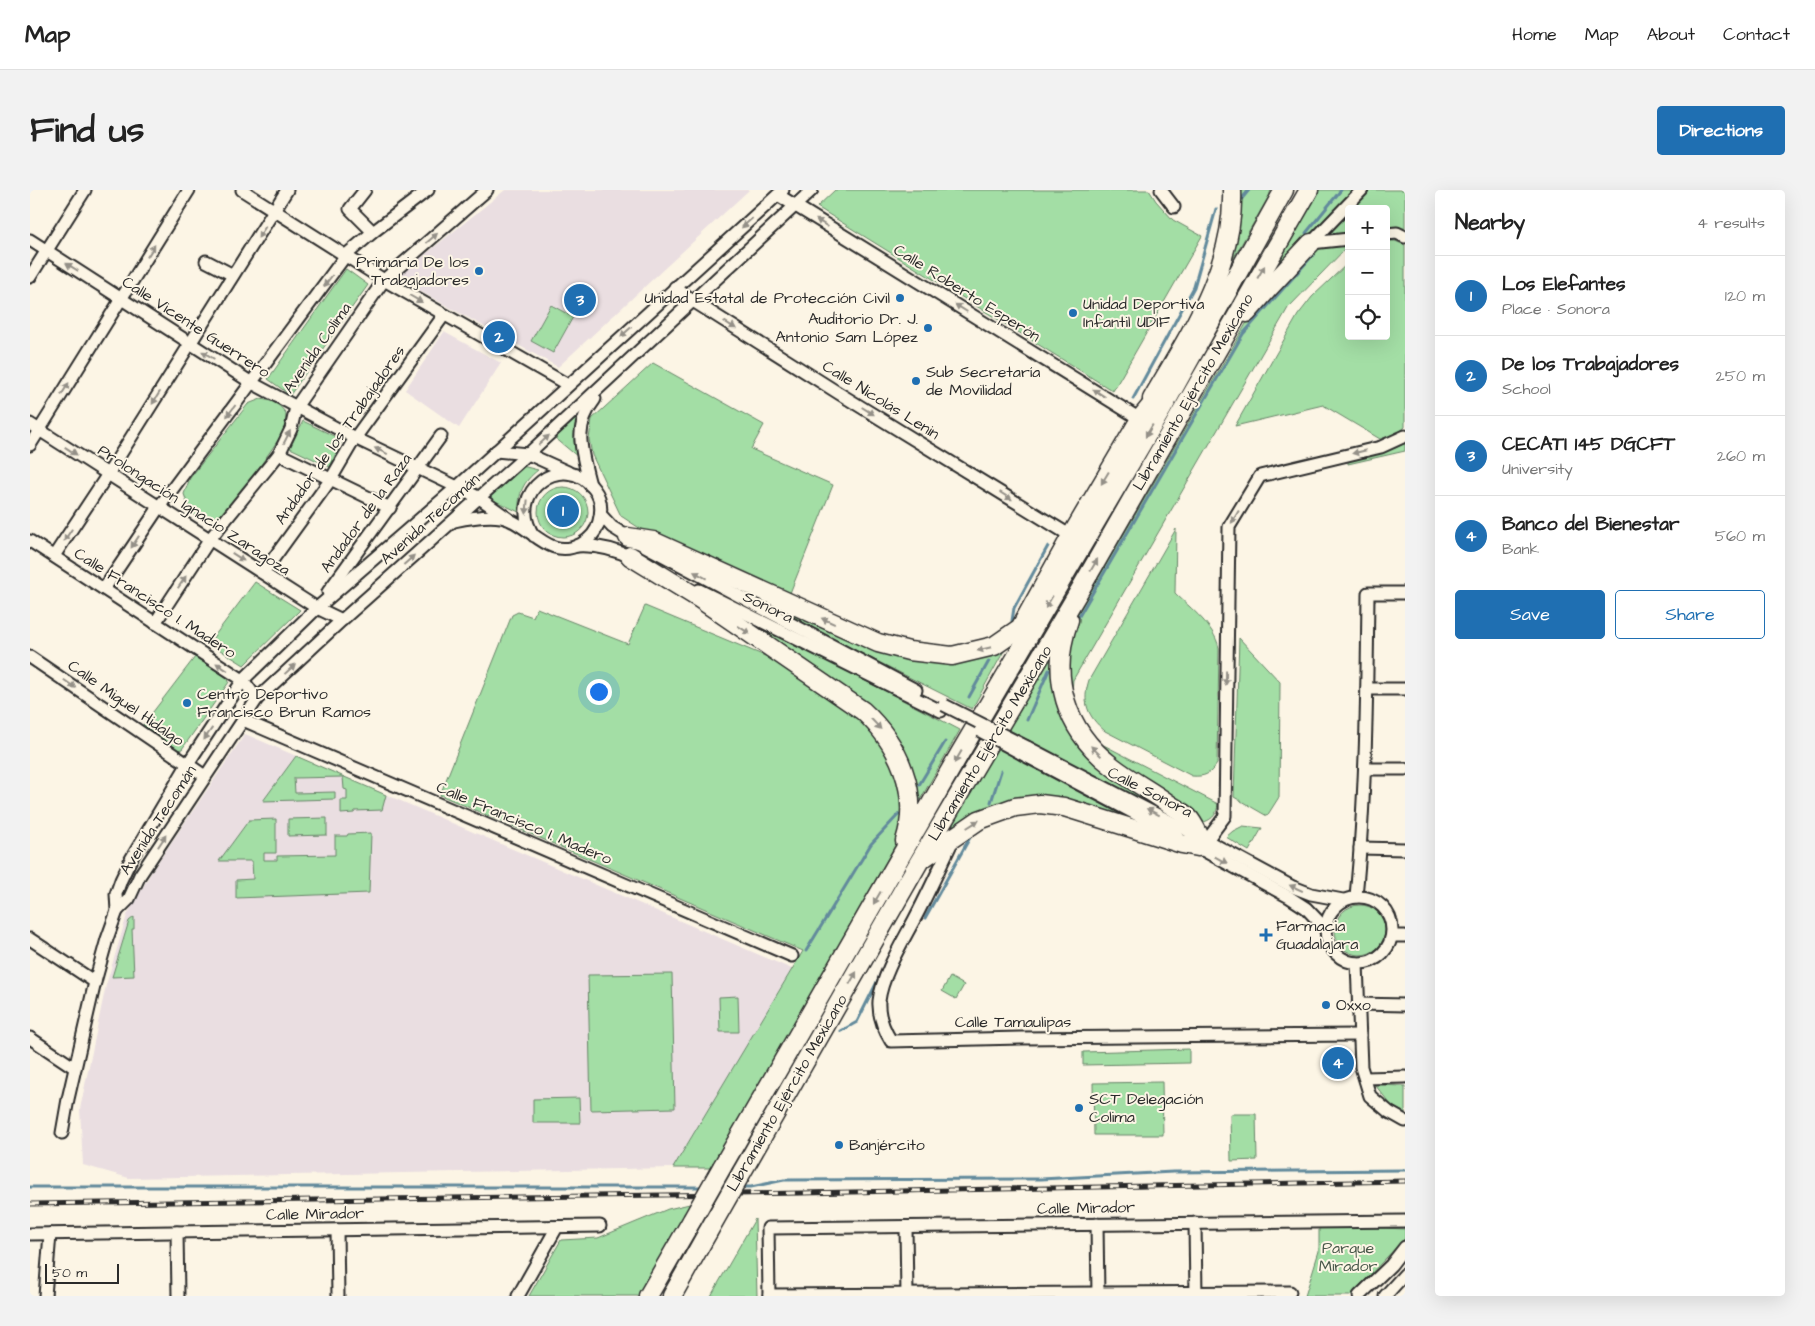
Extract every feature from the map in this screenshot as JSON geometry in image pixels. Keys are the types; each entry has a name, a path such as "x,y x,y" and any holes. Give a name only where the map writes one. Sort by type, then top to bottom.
{"highway":[{"path":"992,699 1020,628 1071,536 1199,317 1225,253 1233,210 1232,190"},
{"path":"1272,209 1276,190"},
{"name":"Libramiento Ejército Mexicano","path":"648,1296 992,699 1161,411 1284,190"},
{"name":"Libramiento Ejército Mexicano","path":"672,1296 919,862 1081,588 1309,190"},
{"path":"1216,350 1268,289 1311,243"},
{"path":"1140,419 1193,352"},
{"path":"628,537 652,541 878,643 909,651 952,656 994,646 1020,628"},
{"path":"630,556 700,599 863,711 877,724 898,755 906,776 910,802 909,830 898,864"},
{"path":"919,862 979,820 1015,806 1040,804 1064,807 1182,844 1202,843 1189,818 1112,766 1099,755 1077,729 1063,694 1060,671 1066,629 1081,588"}],"street":[{"path":"30,277 85,190"},
{"path":"30,445 35,427 122,298 189,190"},
{"path":"242,190 384,280 568,385"},
{"path":"54,556 108,474 287,190"},
{"path":"366,190 350,209 372,232"},
{"name":"Avenida Colima","path":"104,589 159,507 346,256 372,232 428,190"},
{"name":"Avenida Colima","path":"155,623 210,539 279,454 291,429 296,407 384,280 487,190"},
{"name":"Avenida Tecomán","path":"117,911 129,899 140,875 257,699 478,497 528,454 812,190"},
{"path":"1160,190 1174,207"},
{"path":"1311,243 1362,190"},
{"name":"Avenida Tecomán","path":"62,1133 75,1068 96,982 107,939 117,911 116,894 120,880 187,765 243,680 317,608 457,487 780,192"},
{"name":"Calle Roberto Esperón","path":"780,192 795,206 1140,419"},
{"path":"1311,243 1345,239"},
{"name":"Calle Vicente Guerrero","path":"30,240 252,383 355,438 478,497 509,519"},
{"path":"206,261 233,275"},
{"name":"Calle Nicolás Lenin","path":"675,287 693,301 840,394 1071,536"},
{"name":"Andador de los Trabajadores","path":"263,573 331,479 355,438 444,315"},
{"path":"590,485 580,441 581,424 588,409 616,372"},
{"name":"Prolongación Ignacio Zaragoza","path":"35,427 317,608 342,620"},
{"name":"Andador de la Raza","path":"317,608 441,436"},
{"path":"1202,843 1225,816 1229,527 1260,476 1381,447 1405,436"},
{"path":"496,451 528,454 584,479 590,485 599,499 601,515 593,534 577,546"},
{"path":"279,454 390,508"},
{"path":"534,536 527,522 525,509 528,496 535,485 546,477 558,474 572,474"},
{"name":"Sonora","path":"601,515 612,527 628,537 943,708"},
{"path":"452,522 478,517 509,519"},
{"name":"Sonora","path":"509,519 543,543 554,548 565,549 593,545 630,556 943,708"},
{"name":"Calle Francisco I. Madero","path":"30,541 243,680 257,699"},
{"path":"1405,593 1368,593 1365,769 1356,896 1366,897 1384,907 1390,916 1392,926 1392,936 1389,945 1383,953 1376,959 1357,963 1361,1067 1370,1096 1388,1112 1405,1121"},
{"name":"Calle Miguel Hidalgo","path":"30,657 205,776"},
{"path":"1367,689 1405,689"},
{"name":"Calle Sonora","path":"943,708 1202,843 1293,888 1311,894 1343,900 1356,896"},
{"name":"Calle Francisco I. Madero","path":"243,720 792,956"},
{"path":"1365,769 1405,769"},
{"name":"Calle Tamaulipas","path":"954,836 934,881 890,966 879,999 879,1014 891,1041 1360,1035"},
{"name":"Calle Sonora","path":"1202,843 1306,908 1325,928 1331,948 1338,956 1347,961 1357,963"},
{"path":"1360,848 1405,849"},
{"path":"1325,928 1328,917 1334,907 1343,900"},
{"path":"1392,936 1405,936"},
{"path":"30,939 96,982"},
{"path":"1358,1004 1405,1005"},
{"path":"30,1038 75,1068"},
{"path":"1365,1078 1405,1077"},
{"name":"Calle Mirador","path":"769,1295 768,1228 1405,1220"},
{"path":"1195,1223 1196,1294"},
{"path":"1098,1224 1098,1294"},
{"name":"Calle Mirador","path":"30,1234 600,1226"},
{"path":"518,1296 557,1227"},
{"path":"906,1227 907,1295"},
{"path":"337,1230 338,1296"},
{"path":"177,1232 178,1296"},
{"path":"45,1296 50,1234"},
{"path":"1359,1296 1391,1265 1405,1247"},
{"path":"1385,1296 1405,1274"},
{"path":"769,1295 1290,1292"}],"shaded area":[{"path":"505,190 749,190 558,367 396,278"},
{"path":"444,332 501,363 459,428 405,390"},
{"path":"245,734 792,969 673,1168 129,1178 83,1165 80,1109 106,985 127,915 152,871"}],"green space":[{"name":"Unidad Deportiva Infantil UDIF","path":"835,190 1149,190 1173,220 1202,236 1113,391 817,207"},
{"path":"1237,190 1271,190 1229,266"},
{"path":"1315,190 1357,190 1259,289"},
{"path":"1369,190 1405,190 1405,228 1390,230 1390,205 1356,205"},
{"path":"1345,216 1345,235 1332,235 1332,230"},
{"path":"1390,241 1405,245 1405,427 1397,434 1380,439 1323,405 1235,426 1298,315 1312,297 1345,266 1345,340 1390,340"},
{"path":"1345,242 1345,249 1288,308 1073,680 1071,703 1067,661 1073,622 1250,317 1317,246"},
{"path":"346,269 368,285 290,395 268,379"},
{"path":"551,305 573,317 553,353 531,341"},
{"path":"653,363 764,425 751,449 833,485 790,593 647,533 621,516 592,455 589,439 592,419"},
{"path":"261,399 276,402 286,413 285,430 229,511 214,521 191,514 184,494 190,478 248,404"},
{"path":"575,417 577,419 574,441 578,457 554,437"},
{"path":"303,421 342,440 330,467 290,448"},
{"path":"1405,443 1405,451 1348,464 1348,461 1395,448"},
{"path":"522,466 538,470 522,488 519,499 519,512 491,499 491,494"},
{"path":"558,487 568,487 581,494 588,507 588,517 581,530 568,537 558,537 549,533 542,526 538,517 538,507 542,498 549,491"},
{"path":"1176,529 1175,593 1207,625 1219,648 1217,764 1212,770 1200,776 1192,776 1105,731 1090,714 1086,702 1089,680"},
{"path":"708,576 896,655 923,661 951,661 979,657 1005,649 972,709"},
{"name":"Centro Deportivo Francisco Brun Ramos","path":"255,582 300,610 244,665 209,643"},
{"path":"695,592 960,730 916,807 897,741"},
{"path":"645,606 777,661 850,707 883,741 904,794 902,833 713,1168 673,1168 803,951 440,795 512,615 518,612 533,617 537,608 628,644"},
{"path":"1239,638 1280,682 1279,797 1267,816 1234,797"},
{"path":"1055,642 1059,705 1177,820 1004,727"},
{"name":"Centro Deportivo Francisco Brun Ramos","path":"195,657 228,678 229,682 182,749 177,750 143,725"},
{"path":"1090,738 1218,804 1216,813 1212,818 1204,822 1106,754"},
{"path":"994,747 1174,838 1069,802 967,818 943,834"},
{"path":"296,756 386,795 382,810 355,811 354,813 341,814 341,800 347,800 347,790 344,789 343,777 294,778 295,793 335,792 335,799 263,801"},
{"path":"327,818 327,835 288,836 288,819"},
{"path":"276,819 276,853 264,853 264,860 277,860 277,856 335,855 335,836 371,833 369,893 236,898 236,880 253,879 252,861 219,861 249,820"},
{"path":"1243,826 1262,828 1249,851 1226,837"},
{"path":"1355,905 1365,905 1378,912 1385,925 1385,935 1378,948 1365,955 1355,955 1346,951 1339,944 1335,935 1335,925 1339,916 1346,909"},
{"path":"134,917 134,929 132,929 134,976 112,977 129,921"},
{"path":"672,974 675,1108 591,1110 588,975"},
{"path":"950,977 964,985 956,999 942,991"},
{"path":"738,996 739,1032 720,1032 719,997"},
{"path":"1189,1049 1189,1063 1083,1065 1083,1052"},
{"path":"1162,1082 1163,1135 1094,1135 1093,1083"},
{"path":"1375,1085 1405,1086 1405,1113 1392,1106"},
{"path":"579,1098 580,1123 533,1123 533,1099"},
{"path":"1230,1114 1256,1114 1257,1160 1231,1161"},
{"path":"694,1203 640,1296 529,1296 561,1240 598,1238 668,1209"},
{"path":"755,1219 757,1296 711,1296"},
{"name":"Parque Mirador","path":"1319,1225 1405,1229 1405,1238 1350,1296 1305,1296 1319,1251"}],"waterway":[{"path":"1240,201 1249,190"},
{"path":"1306,233 1341,190"},
{"path":"1133,399 1194,287 1216,209"},
{"path":"1075,623 1243,334 1313,255"},
{"path":"1012,621 1014,608 1048,546"},
{"path":"969,697 989,661"},
{"path":"1027,720 1049,670"},
{"path":"919,785 945,742"},
{"path":"991,802 1001,771"},
{"path":"806,951 871,844 899,814"},
{"path":"925,918 973,832"},
{"path":"841,1031 857,1022 881,974"},
{"path":"742,1187 784,1180 1041,1179 1173,1172 1405,1170"},
{"path":"30,1187 703,1187"}],"railway":[{"path":"30,1204 802,1193 1405,1181"}],"place":[{"name":"Primaria De los Trabajadores","path":"479,271"},
{"name":"Unidad Estatal de Protección Civil","path":"900,298"},
{"name":"CECATI 145 DGCFT","path":"580,300"},
{"name":"Unidad Deportiva Infantil UDIF","path":"1073,313"},
{"name":"Auditorio Dr. J. Antonio Sam López","path":"928,328"},
{"name":"De los Trabajadores","path":"499,337"},
{"name":"Sub Secretaría de Movilidad","path":"916,381"},
{"name":"Los Elefantes","path":"563,511"},
{"name":"Centro Deportivo Francisco Brun Ramos","path":"187,703"},
{"name":"Farmacia Guadalajara","path":"1266,935"},
{"name":"Oxxo","path":"1326,1005"},
{"name":"Banco del Bienestar","path":"1338,1063"},
{"name":"SCT Delegación Colima","path":"1079,1108"},
{"name":"Banjército","path":"839,1145"}]}
